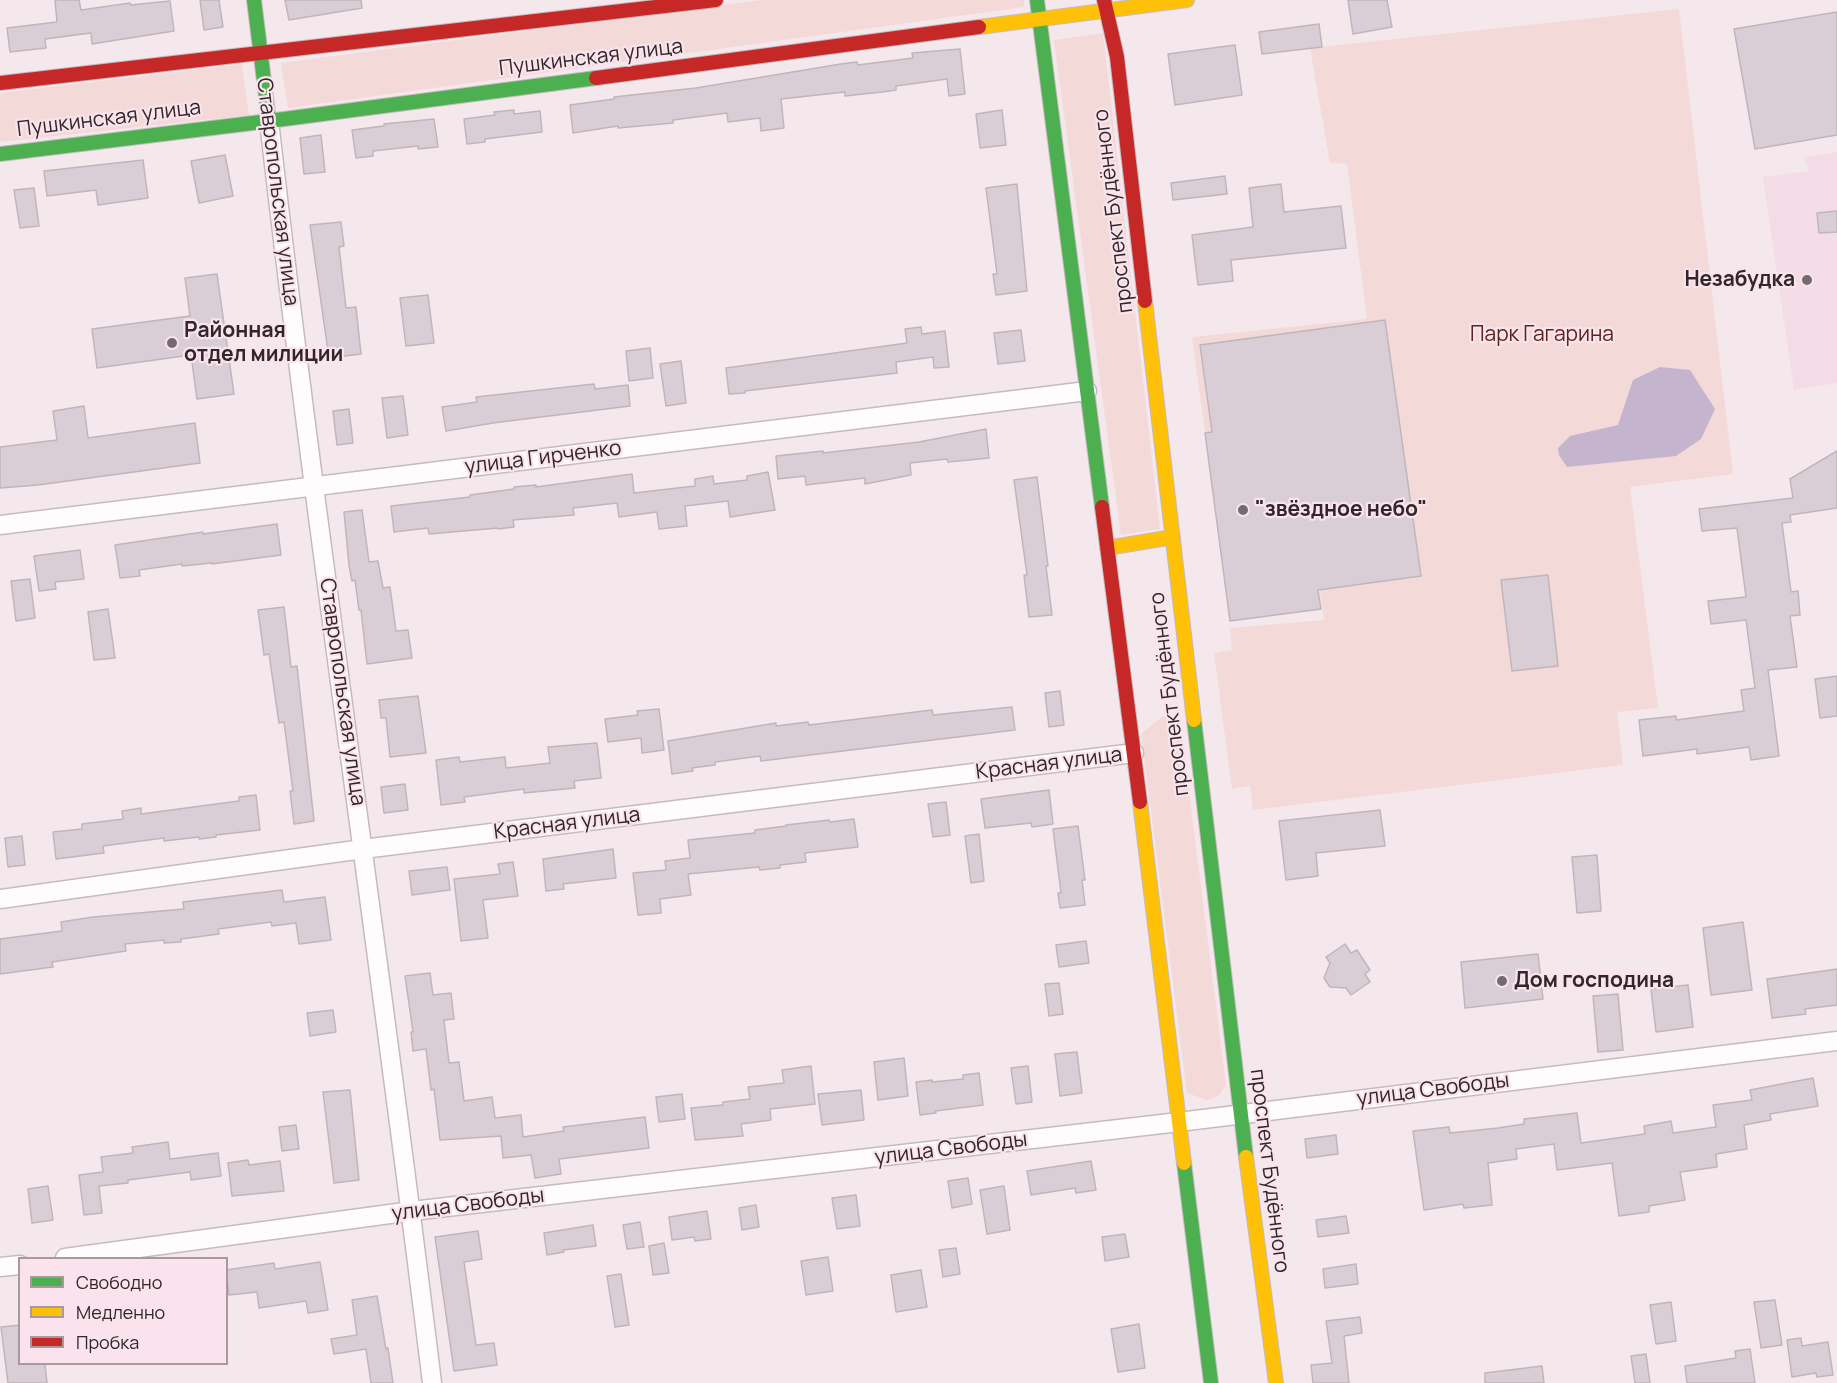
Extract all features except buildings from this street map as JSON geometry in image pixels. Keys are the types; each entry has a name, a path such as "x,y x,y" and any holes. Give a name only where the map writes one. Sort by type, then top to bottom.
{"main road":[{"name":"Ставропольская улица","path":"254,0 269,121"},
{"name":"Пушкинская улица","path":"0,83 716,0"},
{"name":"проспект Будённого","path":"1037,0 1134,753 1211,1383"},
{"name":"Пушкинская улица","path":"0,154 1039,20 1105,6 1187,0"},
{"name":"проспект Будённого","path":"1105,6 1117,57 1240,1114 1276,1383"},
{"path":"1107,548 1173,537"}],"street":[{"name":"Ставропольская улица","path":"269,121 314,486 412,1211 432,1383"},
{"name":"улица Гирченко","path":"0,525 1087,391"},
{"name":"Красная улица","path":"0,899 363,849 1134,753"},
{"name":"улица Свободы","path":"72,1257 412,1211 1179,1122 1837,1041"},
{"path":"0,1267 18,1265"}],"shaded area":[{"name":"Незабудка","path":"1837,152 1837,383 1794,390 1763,177 1809,171 1804,157"},
{"path":"1660,367 1690,370 1715,409 1701,439 1676,456 1567,467 1559,455 1558,448 1570,436 1618,425 1633,380"}],"green space":[{"path":"761,0 1024,0 1024,7 288,108 281,63"},
{"name":"Парк Гагарина","path":"1679,9 1733,474 1630,487 1658,708 1617,712 1623,765 1253,810 1250,786 1232,789 1214,653 1232,650 1230,628 1324,620 1296,421 1205,433 1192,337 1367,319 1347,164 1330,163 1310,48"},
{"path":"1103,33 1160,529 1121,535 1054,40"},
{"path":"242,64 249,115 0,142 0,93"},
{"path":"1163,716 1180,719 1226,1085 1218,1096 1207,1100 1187,1093 1141,734"}],"traffic: fast":[{"path":"254,0 269,121 596,78"},
{"path":"1037,0 1102,507"},
{"path":"0,154 269,121"},
{"path":"1194,720 1246,1157"},
{"path":"1184,1163 1211,1383"}],"traffic: slow":[{"path":"979,27 1187,0"},
{"path":"1145,301 1194,720"},
{"path":"1107,548 1173,537"},
{"path":"1140,802 1184,1163"},
{"path":"1246,1157 1276,1383"}],"traffic: jam":[{"path":"260,53 716,0"},
{"path":"1104,0 1117,57 1145,301"},
{"path":"596,78 979,27"},
{"path":"0,83 260,53"},
{"path":"1102,507 1140,802"}],"place":[{"name":"Незабудка","path":"1807,280"},
{"name":"Районная отдел милиции","path":"172,343"},
{"name":"\"звёздное небо\"","path":"1243,510"},
{"name":"Дом господина","path":"1502,981"}]}
